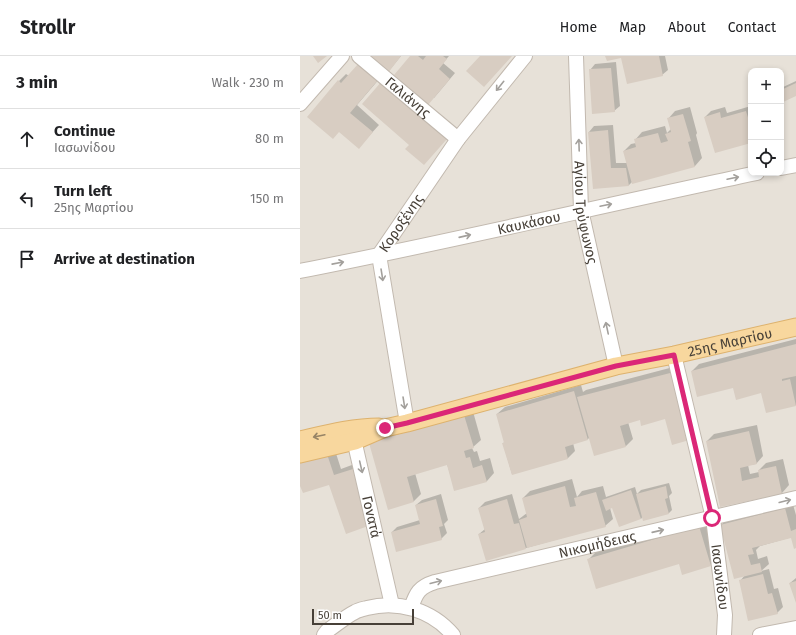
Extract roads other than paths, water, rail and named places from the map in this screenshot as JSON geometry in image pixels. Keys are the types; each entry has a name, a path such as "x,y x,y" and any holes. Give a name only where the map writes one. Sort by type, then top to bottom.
{"main road":[{"name":"25ης Μαρτίου","path":"300,454 353,435 365,427 385,428 407,423 616,366 674,355 796,327"},
{"name":"25ης Μαρτίου","path":"300,440 353,435"}],"street":[{"path":"300,104 342,56"},
{"name":"Γαλιάνης","path":"359,56 458,139"},
{"name":"Κοροξένης","path":"407,423 379,255 458,139 524,56"},
{"name":"Αγίου Τρύφωνος","path":"576,56 581,210 616,366"},
{"path":"784,167 796,165"},
{"name":"Καυκάσου","path":"300,271 748,175"},
{"name":"Ιασωνίδου","path":"674,355 712,518 725,615 724,635"},
{"name":"Γονατά","path":"353,435 392,605"},
{"name":"Νικομήδειας","path":"411,608 415,595 424,586 430,583 796,498"},
{"path":"324,635 327,631 356,611 392,605 411,608 430,616 454,635"},
{"path":"760,635 796,628"}]}
